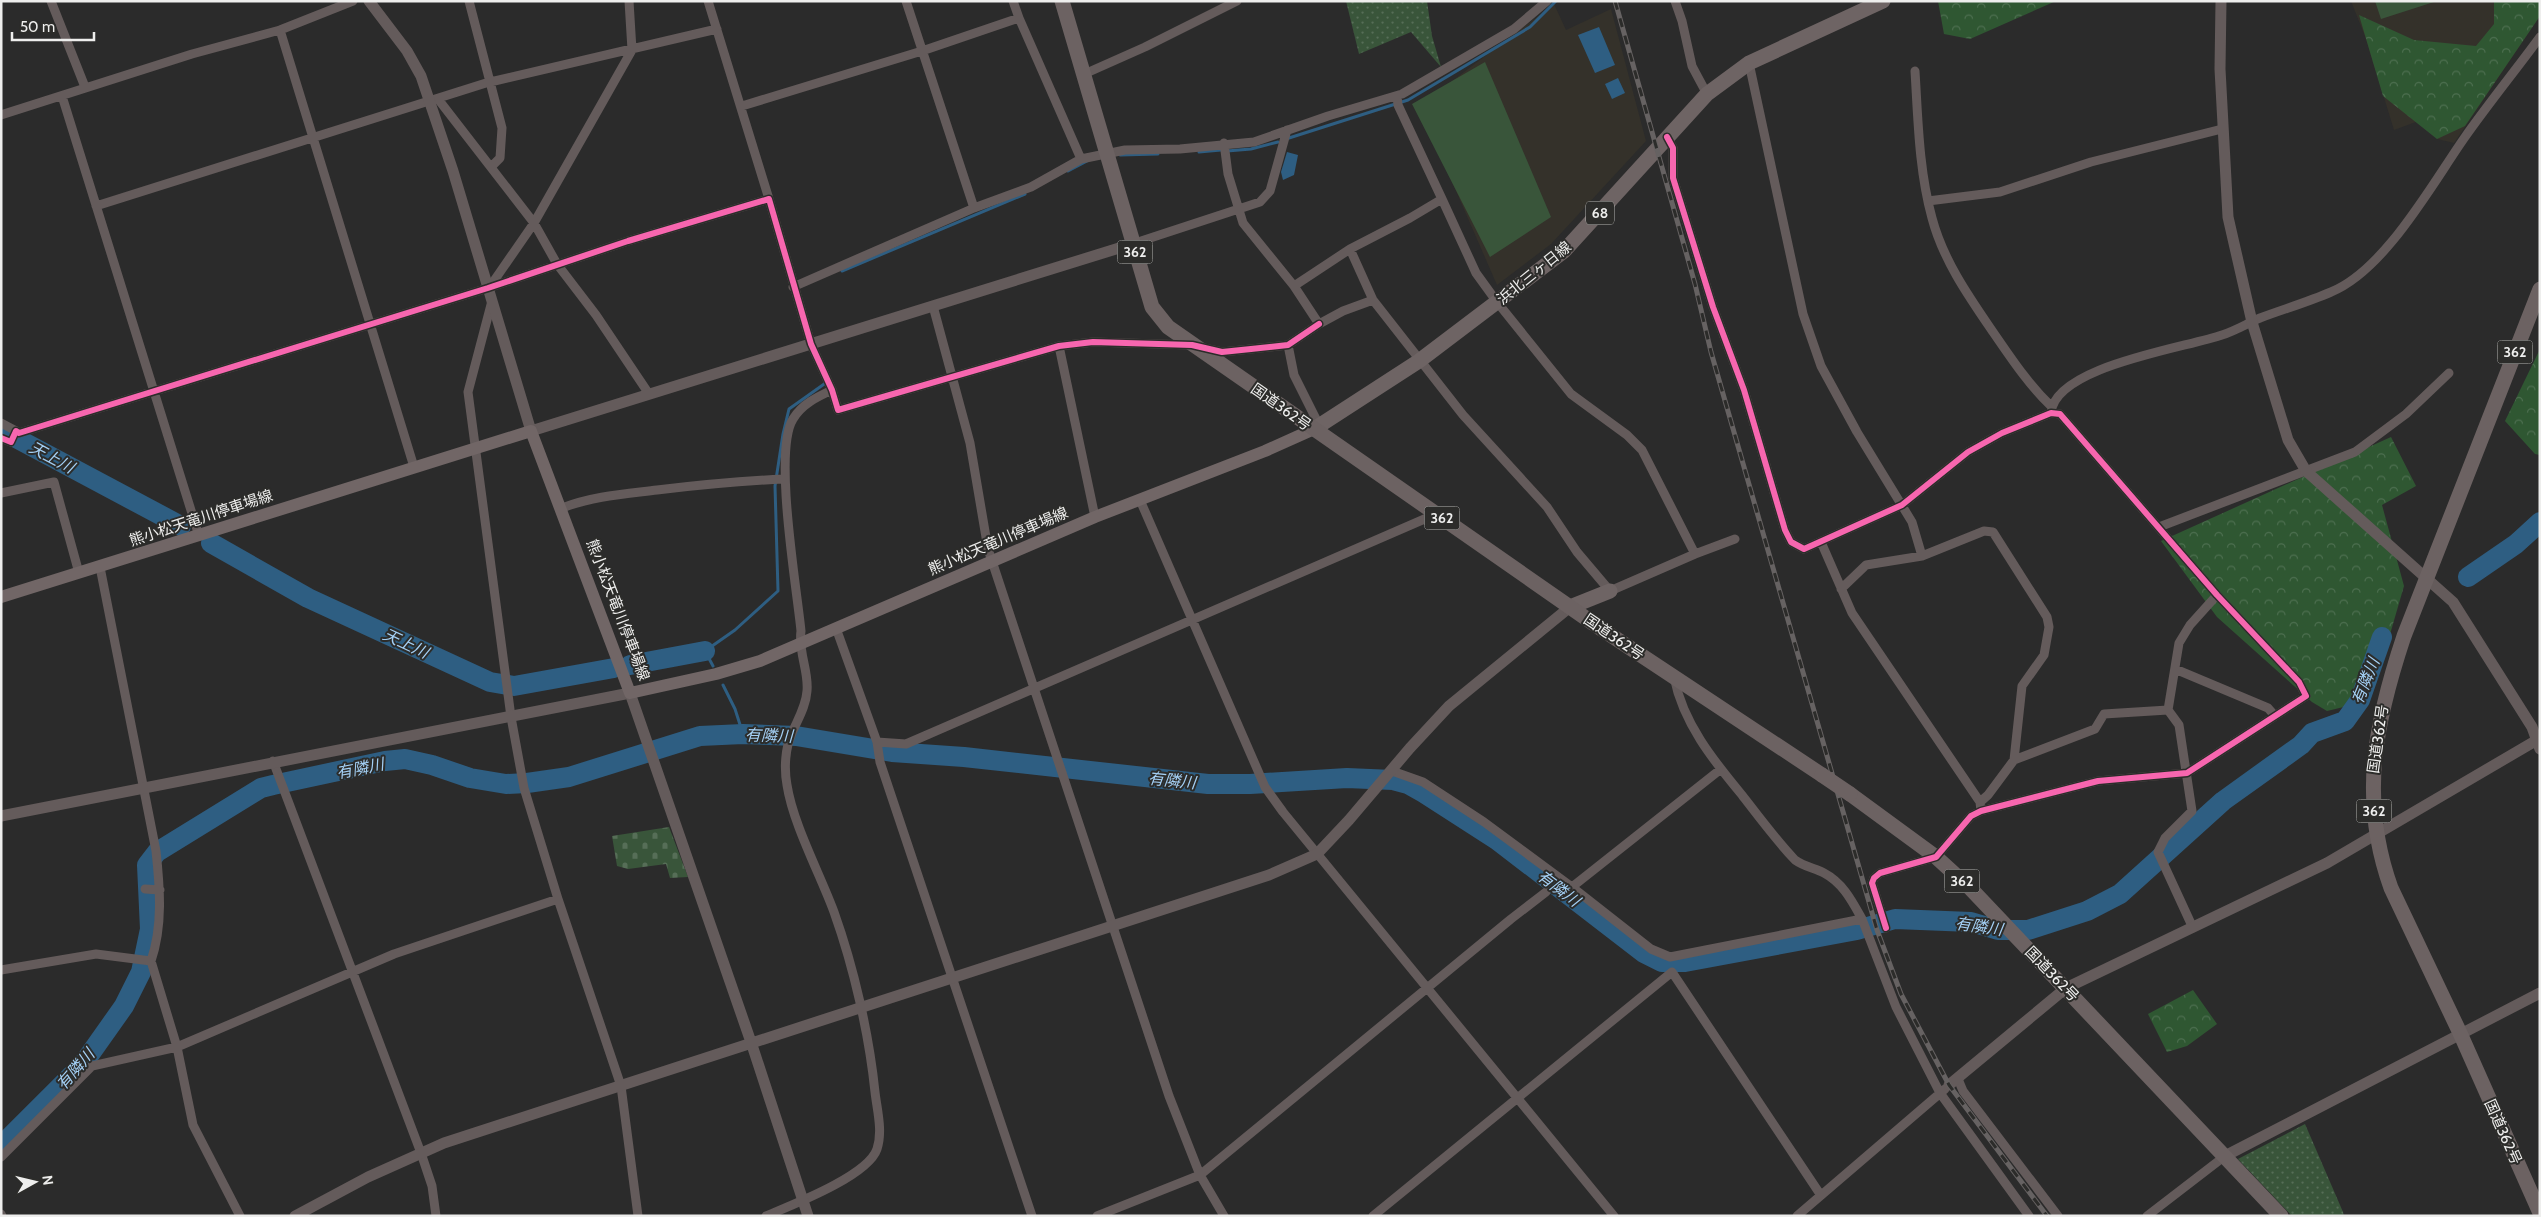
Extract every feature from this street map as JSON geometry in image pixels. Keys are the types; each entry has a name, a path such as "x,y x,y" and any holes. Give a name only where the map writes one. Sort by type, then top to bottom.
{"highway":[{"name":"国道362号","path":"1062,1 1082,75 1152,307 1168,327 1316,427 1436,514 1570,607 1850,794 1936,857 2066,988 2282,1216"},
{"name":"国道362号","path":"2540,289 2404,636 2386,690 2373,771 2376,834 2382,864 2391,888 2460,1034 2540,1213"}],"main road":[{"name":"浜北三ヶ日線","path":"1316,427 1419,361 1564,251 1707,94 1749,63 1883,1"},
{"name":"熊小松天竜川停車場線","path":"1,597 531,431 562,508 630,693 716,674 760,661 1094,517 1265,450 1316,427"},
{"path":"1570,607 1610,591"}],"street":[{"path":"51,1 85,87"},
{"path":"1,114 200,51 280,30 353,1"},
{"path":"369,1 407,51 434,100 531,431 1132,244 1260,202 1266,197 1287,130"},
{"path":"469,1 478,26 489,82 502,128 500,158 492,166"},
{"path":"488,288 534,223 632,50 629,1"},
{"path":"708,1 742,106 811,344 832,390 838,410 954,378 988,365 1059,346 1094,342 1192,345 1222,352 1288,345 1319,324 1343,311 1373,300"},
{"path":"906,1 974,208"},
{"path":"1013,1 1081,159"},
{"path":"1082,75 1145,47 1237,1"},
{"path":"793,287 974,208 1031,187 1081,159 1105,153 1254,142 1287,130 1397,100 1514,29 1547,1"},
{"path":"1797,1216 1820,1194 2066,988 2327,863 2539,742 2453,602 2306,471 2296,456 2281,422 2252,322 2228,217 2219,47 2221,1"},
{"path":"1675,3 1692,66 1707,94"},
{"path":"742,106 922,51 1019,18"},
{"path":"280,30 414,467"},
{"path":"96,206 489,82 717,30"},
{"path":"1667,137 1673,148 1673,178 1712,307 1744,390 1785,530 1790,542 1804,549 1902,505 1968,452 2002,433 2051,410 2062,391 2085,376 2132,360 2222,336 2252,322 2333,292 2350,282 2384,253 2465,137 2540,37"},
{"path":"1749,63 1803,314 1812,346 1857,432 1912,522 1922,556"},
{"path":"1914,71 1918,128 1928,202 1941,246 1965,291 2030,386 2051,410 2060,414 2217,595 2299,682 2306,696 2187,773 2098,781 1981,806"},
{"path":"62,96 199,536"},
{"path":"434,100 492,166 534,223 557,264 596,315 650,394"},
{"path":"1397,100 1476,273 1571,394 1627,435 1642,450 1695,554"},
{"path":"1928,202 2000,192 2092,162 2222,129"},
{"path":"1224,144 1228,174 1243,223 1294,286 1319,324"},
{"path":"1,438 11,442 14,435 19,433 769,199"},
{"path":"1294,286 1350,249 1442,199"},
{"path":"1350,249 1373,300 1419,361 1463,415 1547,507 1577,552 1610,591 1695,554 1735,539"},
{"path":"492,301 468,392 474,449 511,717 523,783 558,899 621,1086 638,1216"},
{"path":"933,306 954,378 970,443 988,549 1169,1096 1200,1175 1224,1216"},
{"path":"1288,345 1294,375 1316,427"},
{"path":"1059,346 1094,517"},
{"path":"2159,528 2346,456 2361,448 2406,414 2449,372"},
{"path":"766,1216 804,1200 868,1163 877,1149 879,1134 872,1062 861,1009 834,914 793,809 786,785 786,762 790,736 806,702 808,688 800,643 801,631 784,479 786,445 792,420 812,399 832,390"},
{"path":"1,423 14,435"},
{"path":"562,508 584,500 610,495 784,479"},
{"path":"1,493 54,482 79,573"},
{"path":"1140,500 1264,784 1317,854 1614,1216"},
{"path":"877,742 906,744 1193,622 1436,514"},
{"path":"1841,589 1866,565 1922,556 1984,532 1993,532 2047,617 2049,627 2044,655 2022,686 2014,760 1981,806 1936,857 1880,873 1874,878 1872,883 1886,928"},
{"path":"1822,542 1852,613 1981,806"},
{"path":"100,567 156,851 158,890 156,945 150,961 177,1047 193,1125 240,1216"},
{"path":"2193,928 2158,852 2164,838 2192,811 2179,725 2168,710 2179,643 2190,625 2217,595"},
{"path":"295,1216 368,1177 421,1153 497,1125 752,1045 1112,925 1269,875 1317,854 1449,706 1570,607"},
{"path":"836,628 877,742 880,762 1032,1216"},
{"path":"2175,669 2268,708 2275,716"},
{"path":"1674,677 1677,691 1692,726 1703,746 1721,769 1795,860 1807,869 1824,873 1836,881 1847,893 1862,919 1896,1007 1949,1086 2029,1216"},
{"path":"1,816 273,761 630,693 752,1045 808,1216"},
{"path":"2014,760 2094,729 2104,714 2168,710"},
{"path":"273,761 285,788 421,1153 432,1186 436,1216"},
{"path":"1572,887 1721,769"},
{"path":"1391,772 1422,782 1484,822 1572,887 1651,949 1670,957 1862,919"},
{"path":"145,889 158,890"},
{"path":"1096,1216 1200,1175 1428,989 1510,919 1546,892"},
{"path":"1,1157 92,1066 177,1047 394,954 558,899"},
{"path":"1,970 79,955 102,954 150,961"},
{"path":"1670,957 1671,970 1820,1194"},
{"path":"1373,1216 1671,970"},
{"path":"2147,1216 2225,1156 2540,993"},
{"path":"1949,1086 1963,1091 2058,1216"}],"shaded area":[{"path":"2351,1 2540,1 2540,16 2454,143 2437,139 2431,123 2424,119 2394,130 2366,39"},
{"path":"1554,4 1566,30 1611,9 1646,141 1551,244 1497,285 1419,106"}],"green space":[{"path":"1346,1 1427,1 1432,36 1441,67 1411,32 1359,54"},
{"path":"1938,1 2056,1 1970,39 1944,34"},
{"path":"2375,1 2437,1 2381,19"},
{"path":"2494,1 2540,1 2540,16 2465,126 2437,139 2383,96 2359,15 2414,40 2476,46 2494,24"},
{"path":"1485,62 1551,217 1490,257 1412,104"},
{"path":"2540,349 2540,455 2535,454 2505,421"},
{"path":"2391,437 2416,486 2382,505 2404,586 2386,648 2364,702 2327,711 2312,702 2217,617 2161,541"},
{"path":"669,827 688,877 670,878 666,864 628,869 617,866 612,836"},
{"path":"2193,990 2217,1024 2187,1046 2167,1052 2148,1014"},
{"path":"2305,1124 2344,1216 2292,1216 2238,1159"}],"water":[{"path":"1599,27 1615,65 1595,73 1578,35"},
{"path":"1618,78 1625,93 1612,99 1605,84"},
{"path":"1287,152 1298,155 1294,175 1283,180 1281,172"}],"waterway":[{"path":"1289,138 1408,100 1530,27 1556,1"},
{"path":"1227,151 1251,149 1278,142"},
{"path":"1199,152 1221,150"},
{"path":"1120,155 1158,154"},
{"path":"1068,171 1087,161"},
{"path":"842,271 1025,194"},
{"path":"713,666 705,651 735,630 778,591 775,486 783,434 789,409 827,382"},
{"name":"天上川","path":"1,430 181,526"},
{"name":"有隣川","path":"2468,577 2516,544 2540,522"},
{"name":"天上川","path":"211,543 308,598 490,682 514,686 614,668"},
{"name":"有隣川","path":"1,1146 83,1064 124,1006 141,972 150,929 147,865 157,852 261,788 385,761 405,759 432,765 470,778 506,784 527,783 569,777 700,736 743,734 796,736 892,752 964,757 1208,784 1250,784 1347,778 1393,780 1408,784 1424,793 1497,840 1644,953 1662,962 1685,962 1857,930 1895,919 1971,922 1998,930 2028,930 2087,911 2120,894 2223,801 2301,745 2312,733 2345,721 2360,700 2382,637"},
{"name":"天上川","path":"630,665 705,651"},
{"path":"723,685 735,709 743,734"}],"railway":[{"path":"1615,1 1695,284 1711,352 1877,930 1901,994 1949,1085 2047,1216"}],"cycle path":[{"path":"1667,137 1673,148 1673,178 1713,307 1744,390 1785,530 1791,542 1804,549 1902,505 1968,452 2002,433 2051,413 2060,414 2217,595 2299,682 2306,696 2187,773 2098,781 1981,811 1971,816 1936,857 1880,873 1874,878 1872,883 1886,928"},
{"path":"1,438 11,442 16,431 19,433 488,288 628,241 769,199 811,344 832,390 838,410 1059,346 1093,342 1192,345 1222,352 1288,345 1319,324"}]}
